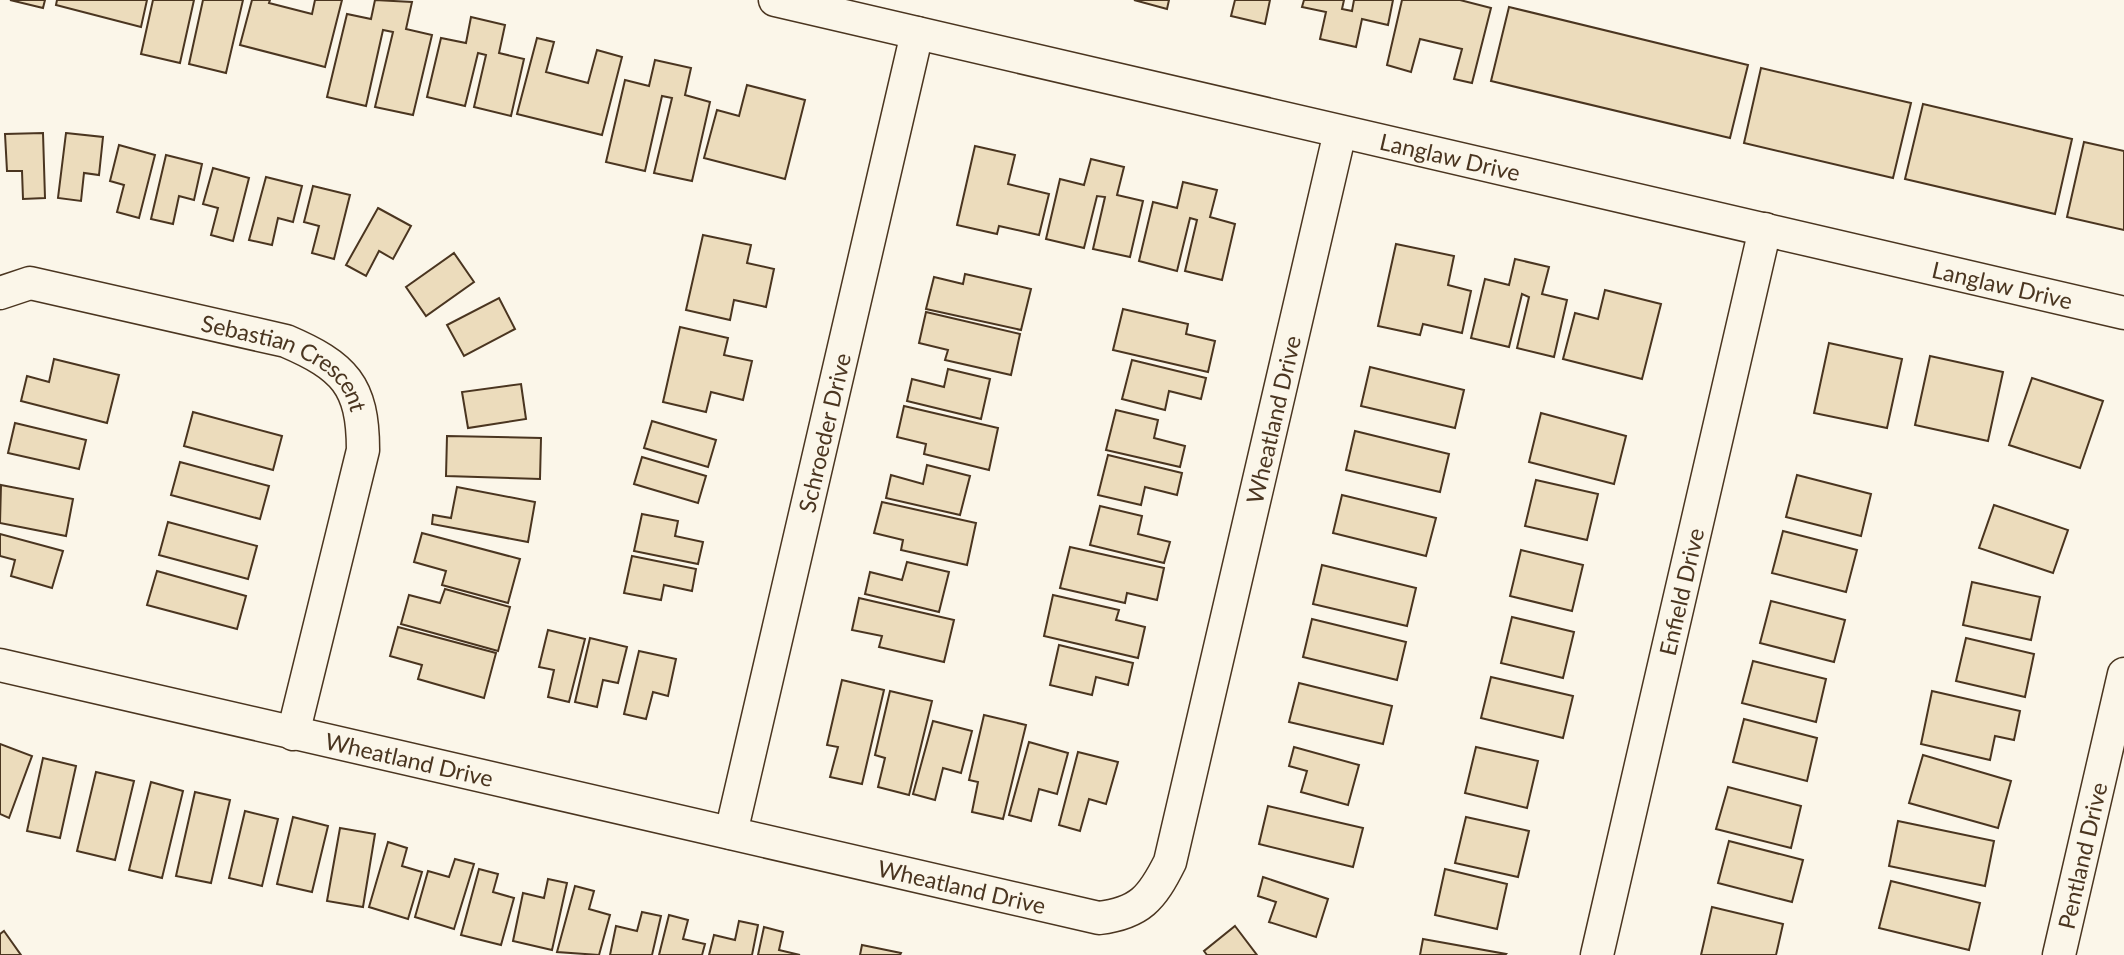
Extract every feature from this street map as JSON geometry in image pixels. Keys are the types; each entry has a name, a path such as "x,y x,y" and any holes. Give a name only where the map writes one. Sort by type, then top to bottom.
{"street":[{"name":"Langlaw Drive","path":"775,0 2124,313"},
{"name":"Schroeder Drive","path":"731,833 917,33"},
{"name":"Wheatland Drive","path":"0,665 1099,918 1136,909 1156,890 1170,862 1340,132"},
{"name":"Enfield Drive","path":"1597,955 1765,229"},
{"name":"Sebastian Crescent","path":"0,293 30,282 286,341 323,357 349,382 363,417 363,450 293,734"},
{"name":"Pentland Drive","path":"2059,955 2124,674"}],"building":[{"path":"10,0 45,0 43,8"},
{"path":"57,0 147,0 141,27 56,5"},
{"path":"153,0 194,0 180,63 141,54"},
{"path":"203,0 243,0 226,73 189,64"},
{"path":"252,0 270,0 269,3 312,14 315,0 342,0 325,67 240,45"},
{"path":"375,0 412,2 406,29 432,35 413,115 375,107 393,32 383,30 366,106 327,97 347,14 371,19"},
{"path":"1134,0 1169,0 1167,9"},
{"path":"1235,0 1270,0 1265,24 1231,16"},
{"path":"1304,0 1344,0 1342,9 1352,11 1354,0 1393,0 1388,25 1362,19 1356,47 1320,39 1326,12 1302,7"},
{"path":"1402,0 1460,0 1491,8 1472,83 1454,79 1462,49 1420,39 1411,72 1387,65"},
{"path":"1509,7 1748,65 1730,138 1491,81"},
{"path":"471,17 505,25 499,53 524,59 511,116 474,107 486,55 478,53 465,106 427,97 441,38 466,43"},
{"path":"537,38 554,42 546,72 588,83 597,50 622,57 602,135 517,114"},
{"path":"655,60 691,68 685,95 710,102 692,181 654,173 672,98 662,96 645,171 606,162 625,80 649,86"},
{"path":"1761,68 1911,103 1893,178 1744,143"},
{"path":"747,85 805,100 785,179 704,158 717,110 739,116"},
{"path":"1923,104 2072,139 2055,214 1905,179"},
{"path":"43,133 45,198 23,199 22,171 7,171 5,134"},
{"path":"66,133 103,137 99,175 84,173 81,201 58,198"},
{"path":"2084,142 2124,151 2124,230 2067,217"},
{"path":"119,145 155,155 139,218 117,212 124,185 110,181"},
{"path":"975,146 1015,155 1008,184 1049,194 1039,235 999,226 997,234 957,225"},
{"path":"166,155 202,164 194,200 179,196 173,224 151,219"},
{"path":"1091,159 1124,167 1117,195 1143,201 1130,257 1093,249 1105,197 1097,196 1084,248 1046,239 1060,179 1084,185"},
{"path":"213,168 249,178 233,241 211,235 218,208 203,204"},
{"path":"266,177 302,186 293,222 278,218 272,245 249,240"},
{"path":"1183,182 1217,190 1210,217 1235,224 1222,280 1185,271 1197,220 1190,218 1177,271 1139,261 1153,202 1177,208"},
{"path":"313,186 350,195 334,259 312,253 319,226 304,222"},
{"path":"378,208 411,226 393,259 379,251 366,276 346,265"},
{"path":"703,235 751,245 747,263 774,269 766,307 734,300 730,320 686,310"},
{"path":"1396,244 1454,256 1448,285 1471,291 1462,333 1423,324 1420,335 1378,326"},
{"path":"454,253 474,282 426,316 406,287"},
{"path":"1515,259 1549,267 1542,294 1567,300 1554,357 1517,348 1529,297 1522,294 1509,347 1471,338 1485,279 1509,285"},
{"path":"965,274 1031,289 1021,330 926,309 934,277 963,284"},
{"path":"1605,290 1661,304 1642,379 1563,359 1575,313 1598,319"},
{"path":"499,298 515,329 464,356 447,325"},
{"path":"1123,309 1188,324 1186,334 1215,341 1208,372 1113,350"},
{"path":"926,312 1020,334 1011,375 945,360 948,350 919,343"},
{"path":"680,327 728,338 724,355 752,361 743,400 711,392 706,412 663,402"},
{"path":"1829,343 1902,359 1887,428 1814,413"},
{"path":"1930,356 2003,372 1988,441 1915,425"},
{"path":"54,359 119,375 107,423 21,401 27,376 49,382"},
{"path":"1132,360 1206,378 1201,399 1169,391 1165,410 1122,399"},
{"path":"1370,367 1464,390 1455,428 1361,406"},
{"path":"948,369 990,379 981,419 907,401 912,379 944,387"},
{"path":"2032,378 2103,401 2080,468 2009,445"},
{"path":"521,384 526,419 468,428 462,392"},
{"path":"904,406 998,428 989,470 924,454 926,444 897,437"},
{"path":"1116,410 1158,420 1154,438 1185,446 1180,467 1106,450"},
{"path":"193,412 282,436 273,470 184,446"},
{"path":"1541,413 1626,436 1614,484 1529,462"},
{"path":"652,421 716,440 708,467 644,448"},
{"path":"15,423 86,440 79,469 8,453"},
{"path":"1355,431 1449,454 1440,492 1346,470"},
{"path":"447,436 541,438 540,479 446,476"},
{"path":"1108,455 1182,473 1177,495 1145,487 1141,505 1098,495"},
{"path":"642,457 706,476 698,503 634,484"},
{"path":"180,462 269,486 260,519 171,495"},
{"path":"927,465 970,476 960,515 886,498 891,475 923,484"},
{"path":"1797,475 1871,494 1861,536 1786,517"},
{"path":"1536,480 1598,494 1587,540 1525,526"},
{"path":"1,485 73,499 66,536 0,523"},
{"path":"457,487 535,502 528,542 432,524 433,515 451,518"},
{"path":"1342,495 1436,518 1426,556 1333,533"},
{"path":"882,502 976,523 967,565 901,550 903,540 874,533"},
{"path":"1994,505 2068,530 2053,573 1979,548"},
{"path":"1100,506 1142,516 1138,534 1170,542 1164,563 1090,545"},
{"path":"642,514 678,521 675,536 703,542 698,564 634,551"},
{"path":"168,522 257,546 248,579 159,555"},
{"path":"1783,531 1857,550 1846,592 1772,573"},
{"path":"422,533 520,559 508,603 442,585 446,571 414,562"},
{"path":"0,534 63,551 52,588 11,576 15,560 0,556"},
{"path":"1070,547 1164,568 1157,600 1127,593 1125,603 1060,588"},
{"path":"1521,550 1583,565 1572,611 1510,596"},
{"path":"632,556 696,569 692,591 664,585 661,600 624,593"},
{"path":"907,562 949,572 939,612 865,594 870,572 902,580"},
{"path":"1322,565 1416,588 1407,626 1313,604"},
{"path":"157,571 246,596 237,629 147,605"},
{"path":"1972,582 2040,597 2031,640 1963,625"},
{"path":"445,589 510,607 498,651 401,624 409,595 440,603"},
{"path":"1053,595 1119,610 1116,620 1145,627 1138,658 1044,636"},
{"path":"859,598 954,620 944,662 879,647 882,636 852,630"},
{"path":"1771,601 1845,620 1834,662 1760,643"},
{"path":"1512,617 1574,632 1563,678 1501,663"},
{"path":"1312,619 1406,642 1397,680 1303,657"},
{"path":"398,627 496,653 484,698 418,679 422,665 390,656"},
{"path":"548,630 585,639 569,702 548,697 554,670 539,667"},
{"path":"590,638 627,647 618,683 603,680 597,707 575,702"},
{"path":"1966,638 2034,654 2025,697 1956,681"},
{"path":"1059,645 1133,663 1128,685 1096,677 1092,695 1050,685"},
{"path":"639,651 676,659 668,696 653,692 646,719 624,714"},
{"path":"1753,661 1826,679 1816,722 1742,703"},
{"path":"1491,677 1573,696 1563,738 1481,718"},
{"path":"842,680 884,690 862,784 830,777 838,747 827,745"},
{"path":"1299,683 1392,706 1383,744 1289,722"},
{"path":"890,691 932,701 909,795 878,787 885,758 875,755"},
{"path":"1932,691 2020,711 2014,740 1995,736 1990,760 1921,744"},
{"path":"984,715 1026,725 1003,819 972,812 978,782 969,780"},
{"path":"1744,719 1817,738 1807,781 1733,762"},
{"path":"933,721 972,731 961,773 943,768 935,800 913,794"},
{"path":"1029,742 1068,753 1057,794 1039,789 1031,821 1009,815"},
{"path":"0,744 32,756 9,818 0,814"},
{"path":"1294,747 1359,765 1348,805 1301,792 1307,771 1289,766"},
{"path":"1476,747 1538,761 1527,808 1465,793"},
{"path":"1078,752 1118,762 1106,804 1089,799 1080,831 1059,825"},
{"path":"1923,755 2011,781 1998,828 1909,803"},
{"path":"43,758 76,766 60,838 27,831"},
{"path":"96,772 134,781 115,860 77,851"},
{"path":"151,782 183,791 162,878 129,870"},
{"path":"1728,787 1801,806 1791,848 1716,829"},
{"path":"195,792 230,800 211,883 176,876"},
{"path":"1268,806 1363,828 1353,867 1259,844"},
{"path":"245,811 278,819 262,886 229,878"},
{"path":"293,817 328,826 312,892 277,884"},
{"path":"1466,817 1529,831 1518,877 1455,863"},
{"path":"1898,821 1994,841 1985,886 1889,866"},
{"path":"340,828 375,834 363,907 327,901"},
{"path":"1729,841 1803,860 1792,902 1718,883"},
{"path":"388,842 407,848 402,866 422,872 408,919 369,907"},
{"path":"455,859 474,864 454,929 415,917 428,871 449,877"},
{"path":"479,869 498,874 493,892 514,898 501,945 461,935"},
{"path":"1445,869 1507,884 1497,929 1435,915"},
{"path":"1263,877 1328,899 1316,937 1269,922 1276,902 1258,896"},
{"path":"548,879 567,883 552,950 513,941 523,893 544,898"},
{"path":"1891,881 1980,903 1969,950 1879,928"},
{"path":"575,886 594,891 589,909 610,915 599,955 557,952"},
{"path":"1712,907 1783,924 1776,955 1701,955"},
{"path":"642,912 661,916 652,955 610,955 616,926 637,931"},
{"path":"669,915 688,920 683,939 705,944 702,955 659,955"},
{"path":"739,921 758,925 752,955 709,955 714,935 735,940"},
{"path":"1235,926 1257,955 1207,955 1204,951"},
{"path":"764,927 783,932 779,950 800,955 758,955"},
{"path":"4,931 21,955 0,955 0,934"},
{"path":"1423,939 1506,954 1420,955"},
{"path":"862,945 901,953 860,955"}]}
